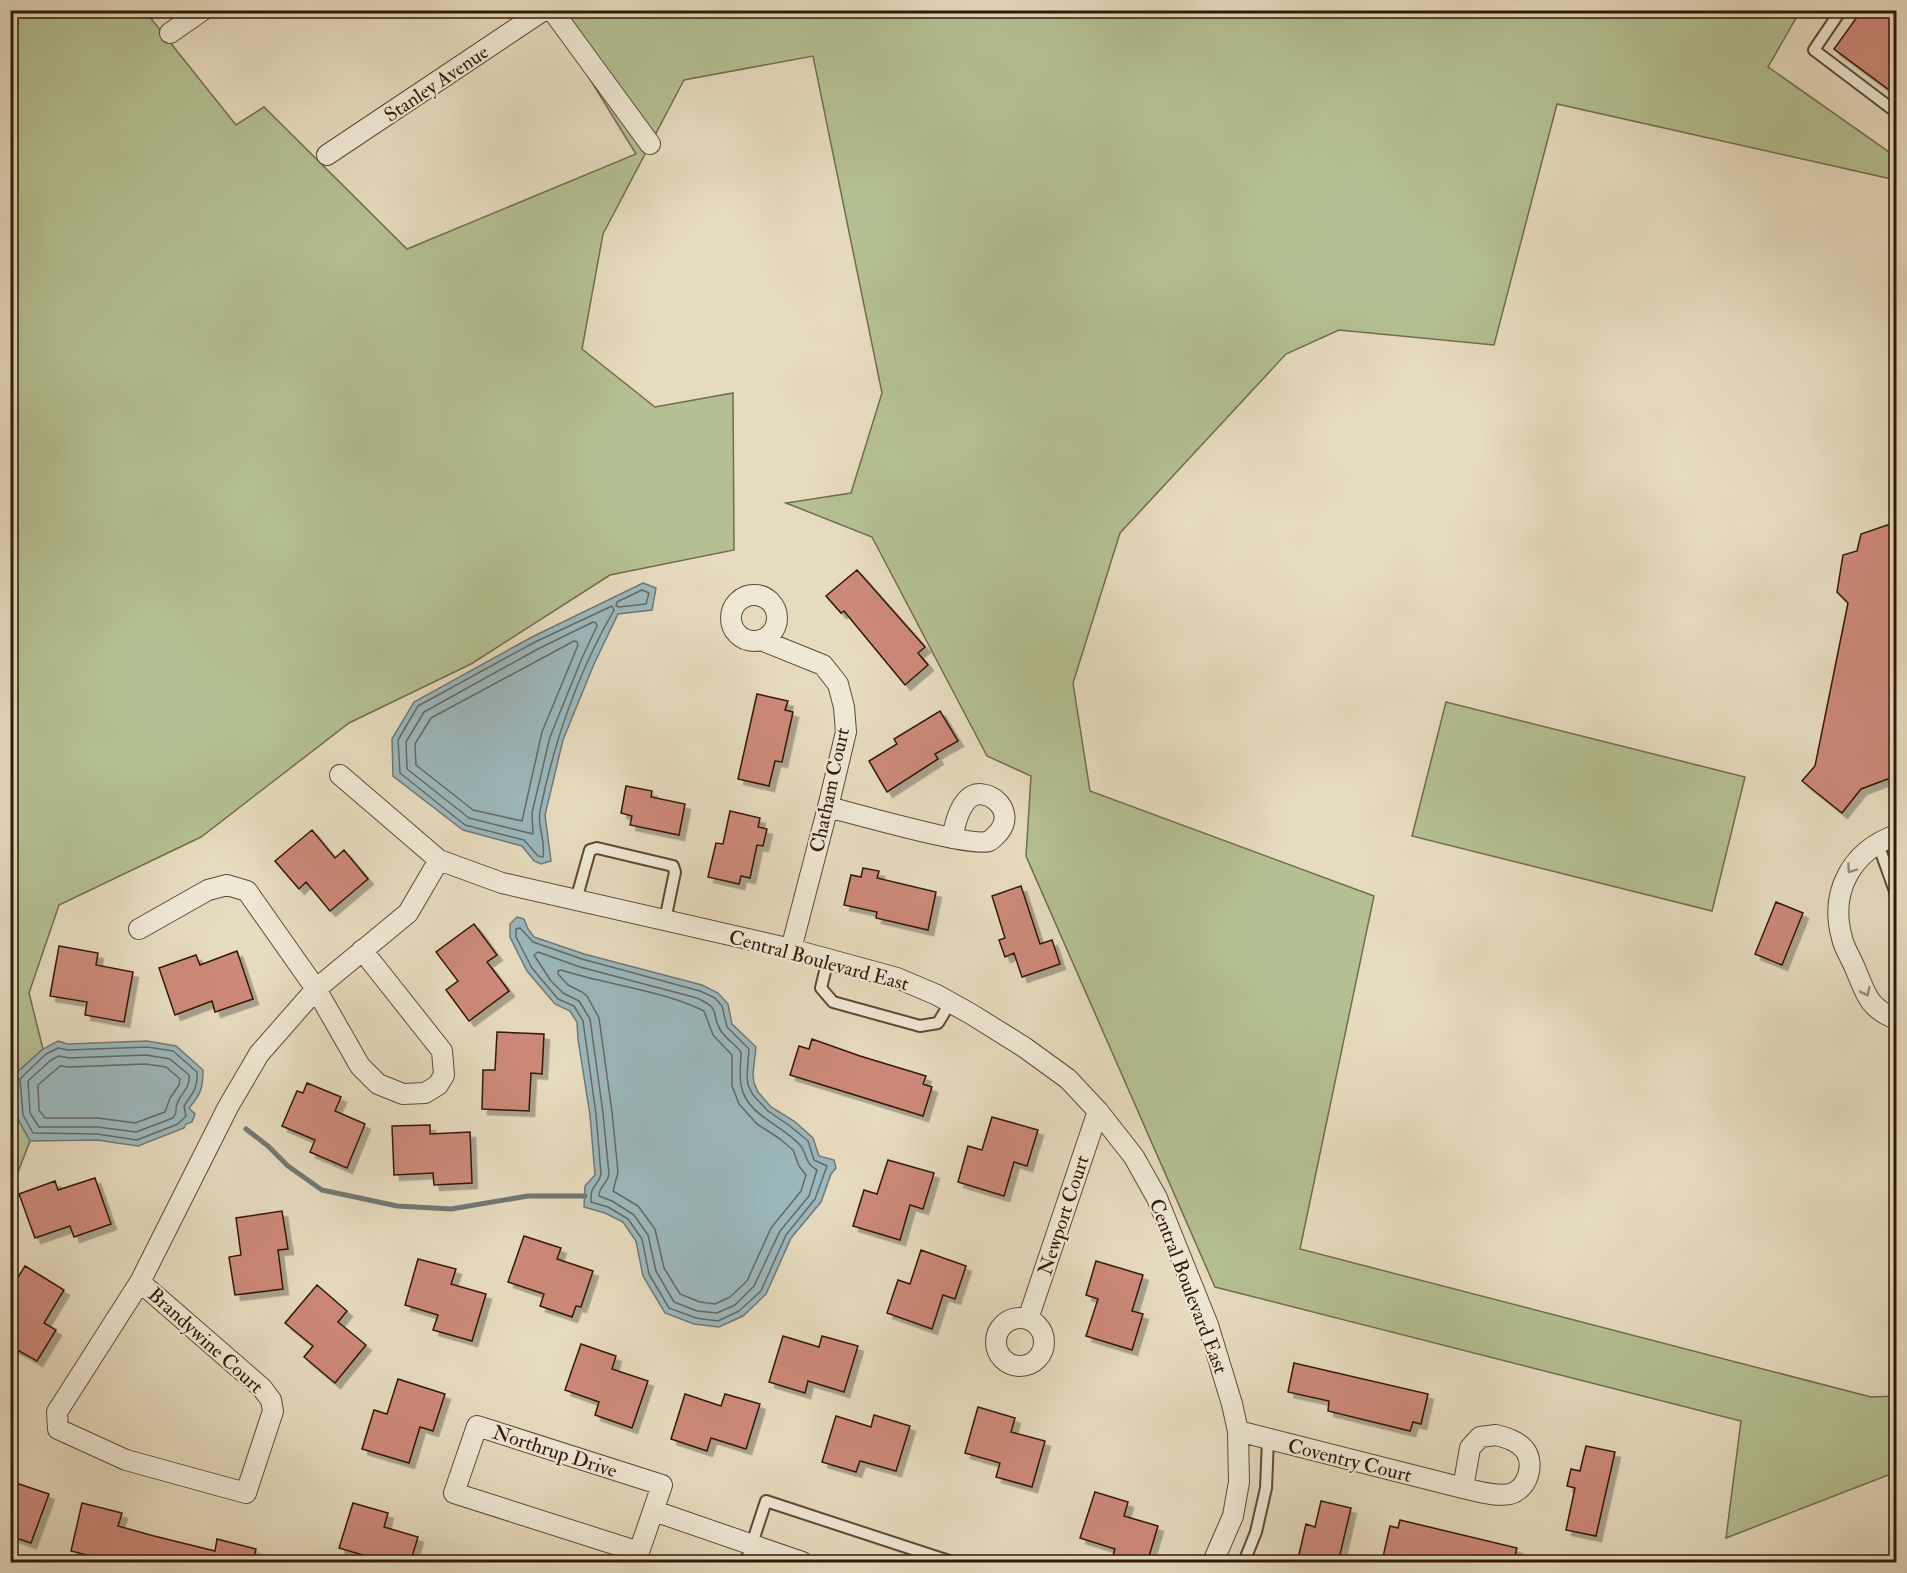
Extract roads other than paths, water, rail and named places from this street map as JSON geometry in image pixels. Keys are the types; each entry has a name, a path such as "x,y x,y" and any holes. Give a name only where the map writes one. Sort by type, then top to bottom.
{"street":[{"path":"170,33 203,10"},
{"name":"Stanley Avenue","path":"327,155 544,10"},
{"path":"552,10 650,144"},
{"name":"Chatham Court","path":"761,640 823,665 838,684 844,706 846,732 791,949"},
{"name":"Central Boulevard East","path":"340,775 440,860 502,883 791,949 897,978 950,1002 1024,1047 1068,1079 1098,1111 1134,1157 1157,1198 1208,1325 1232,1404 1238,1431 1239,1482 1233,1516 1213,1563"},
{"path":"828,807 952,838"},
{"path":"1896,835 1885,839 1857,860 1843,881 1838,903 1842,938 1868,1000 1881,1013 1896,1019"},
{"name":"Brandywine Court","path":"140,1282 262,1388 271,1400 273,1411 246,1493 126,1460 58,1429 57,1412 140,1282 228,1107 259,1054 316,989 408,913 440,860"},
{"path":"139,929 208,890 227,885 247,891 316,989 360,1066 378,1084 403,1094 425,1093 438,1085 444,1075 442,1051 362,950"},
{"name":"Newport Court","path":"1028,1320 1098,1111"},
{"name":"Northrup Drive","path":"477,1426 662,1485 654,1511 639,1552 454,1493 477,1426"},
{"name":"Coventry Court","path":"1238,1431 1463,1488"},
{"path":"654,1511 749,1554 802,1563"}],"lane":[{"path":"1841,10 1814,50 1896,112"},
{"path":"1878,844 1896,894"},
{"path":"576,900 590,850 597,848 673,866 675,872 665,920"},
{"path":"828,959 821,988 833,1002 920,1026 938,1023 950,1002"},
{"path":"1244,1563 1256,1532 1266,1488 1268,1439"},
{"path":"749,1554 766,1501 952,1563"}],"water":[{"path":"643,583 656,588 652,610 618,614 594,664 563,740 545,815 551,861 541,864 534,861 522,846 463,830 393,776 392,739 414,702 532,637"},
{"path":"517,917 524,919 534,937 584,954 702,985 718,993 728,1004 732,1024 756,1047 753,1074 758,1092 771,1107 794,1121 813,1138 819,1156 834,1160 836,1168 831,1174 821,1202 791,1238 766,1294 743,1316 719,1327 694,1324 665,1313 643,1276 636,1241 623,1222 605,1213 584,1207 585,1186 595,1175 590,1115 577,1022 570,1011 555,1004 527,971 510,937 510,924"},
{"path":"58,1041 68,1044 147,1041 176,1046 203,1070 201,1091 189,1108 195,1114 192,1122 186,1124 184,1128 138,1146 97,1140 30,1141 17,1117 14,1075 43,1049"}],"waterway":[{"path":"246,1129 288,1166 322,1190 397,1206 451,1209 528,1196 585,1196"}]}
